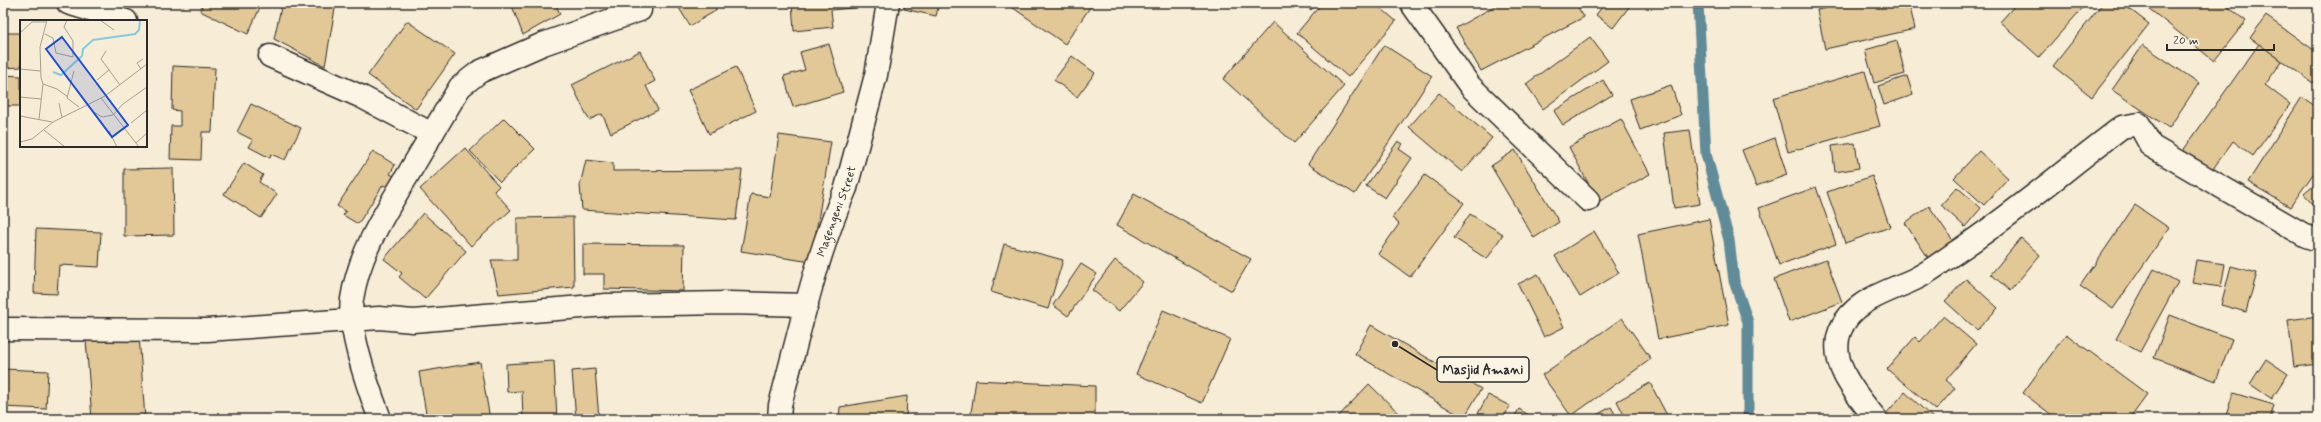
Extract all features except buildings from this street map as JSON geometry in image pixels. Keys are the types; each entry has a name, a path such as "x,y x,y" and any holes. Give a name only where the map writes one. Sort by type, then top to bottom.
{"street":[{"path":"68,3 123,20"},
{"name":"Magengeni Street","path":"779,419 780,405 806,305 838,205 846,188 876,75 888,3"},
{"path":"1411,3 1470,86 1588,200"},
{"path":"380,419 366,381 352,319 352,300 359,270 375,229 460,87 479,72 543,44 640,10"},
{"path":"270,56 362,97 432,134"},
{"path":"1876,419 1851,386 1837,357 1840,331 1851,313 1877,295 1916,279 2001,222 2122,127 2139,124 2151,146 2306,236 2318,240"},
{"path":"3,329 208,330 352,319 379,318 413,321 606,305 729,303 806,305"}],"waterway":[{"path":"1698,3 1706,154 1729,240 1734,281 1748,322 1748,419"}],"place":[{"name":"Masjid Amani","path":"1395,344"}]}
